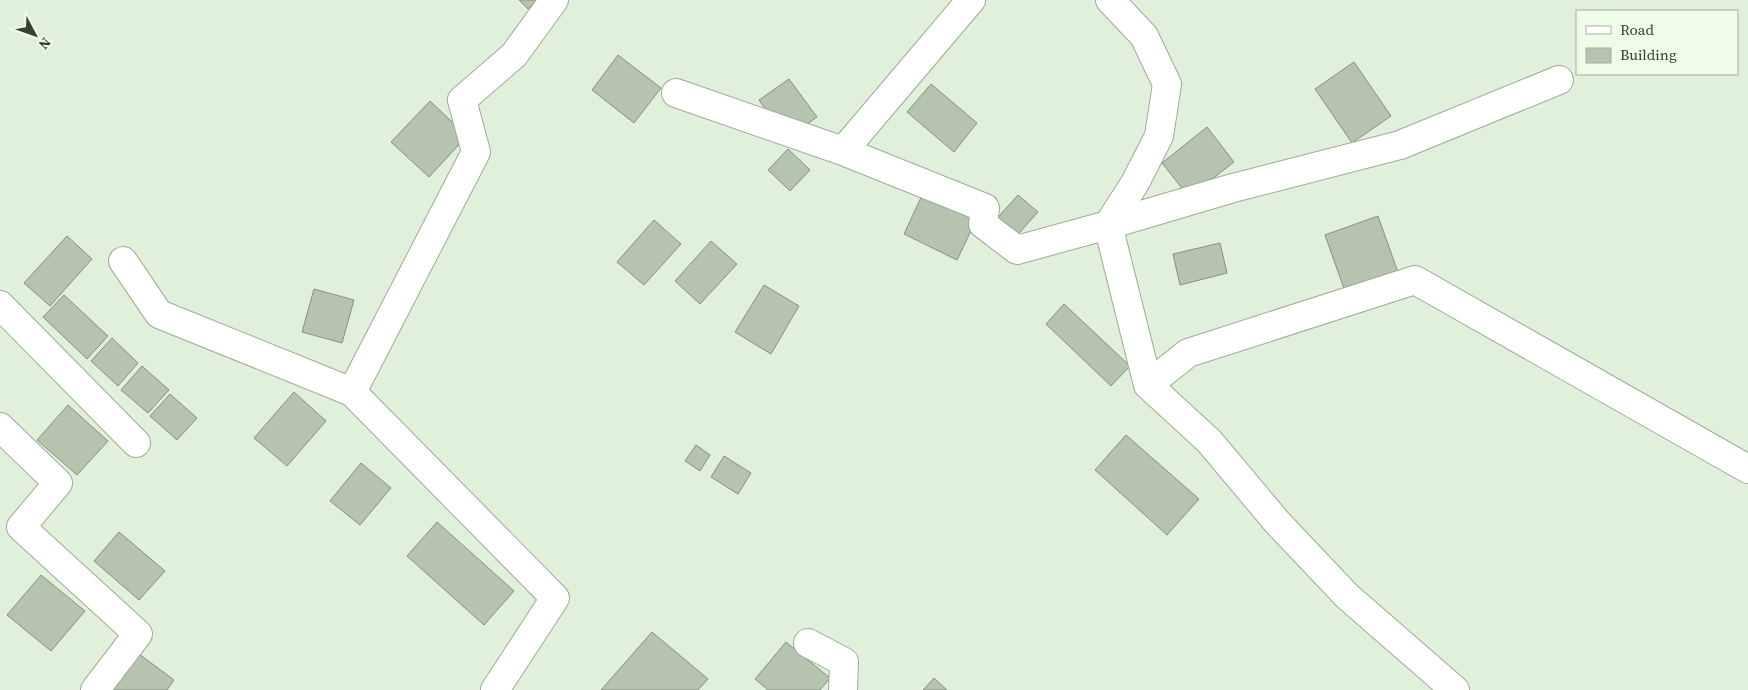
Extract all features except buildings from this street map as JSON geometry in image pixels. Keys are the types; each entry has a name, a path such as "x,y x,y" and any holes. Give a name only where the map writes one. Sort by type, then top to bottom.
{"street":[{"path":"352,392 476,152 462,100 514,56 554,0"},
{"path":"843,151 971,0"},
{"path":"1110,0 1144,36 1167,84 1159,136 1135,183 1108,225 1148,385 1209,441 1277,522 1347,596 1455,690"},
{"path":"676,93 843,151 985,208 983,224 1017,250 1233,188 1400,145 1559,80"},
{"path":"123,262 159,314 352,392 555,598 495,690"},
{"path":"1148,385 1188,353 1415,280 1748,469"},
{"path":"0,304 136,443"},
{"path":"0,427 58,483 21,527 138,634 95,690"},
{"path":"808,643 844,662 843,690"}]}
